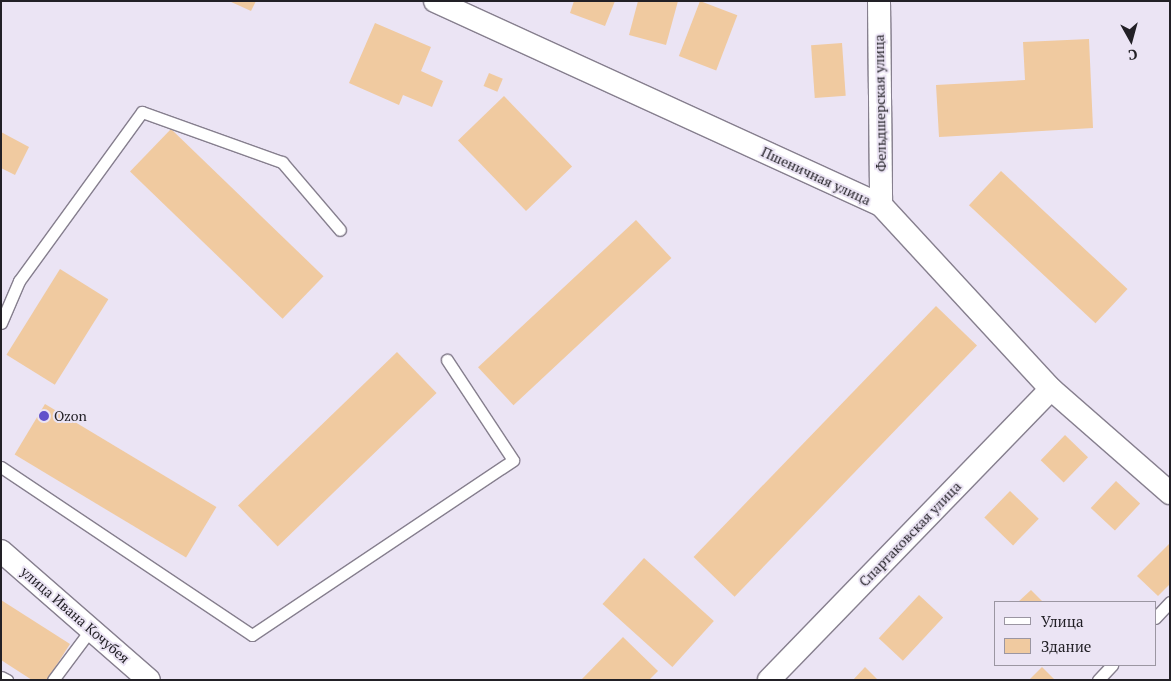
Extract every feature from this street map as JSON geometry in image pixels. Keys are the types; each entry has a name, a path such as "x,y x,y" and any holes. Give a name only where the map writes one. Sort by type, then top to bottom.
{"street":[{"name":"Пшеничная улица","path":"435,1 881,205 1051,389 1170,493"},
{"name":"Фельдшерская улица","path":"879,1 881,205"},
{"name":"Спартаковская улица","path":"769,680 1051,389"},
{"name":"улица Ивана Кочубея","path":"1,551 149,680"}],"lane":[{"path":"1,323 19,280 142,112 282,162 340,230"},
{"path":"1,466 252,635 514,460 447,360"},
{"path":"1156,617 1170,602"},
{"path":"53,680 91,628"},
{"path":"1098,680 1111,666"},
{"path":"1,677 7,680"}],"building":[{"path":"229,1 256,1 251,11"},
{"path":"574,1 615,1 605,26 570,13"},
{"path":"638,1 678,1 666,45 629,35"},
{"path":"700,1 737,15 716,70 679,56"},
{"path":"375,23 431,47 421,71 443,81 432,107 403,95 399,105 349,83"},
{"path":"1089,39 1093,128 939,137 936,85 1025,80 1023,42"},
{"path":"842,43 846,96 815,98 811,45"},
{"path":"489,73 503,79 497,92 484,86"},
{"path":"504,96 572,166 526,211 458,140"},
{"path":"171,129 324,276 283,319 130,171"},
{"path":"1,132 29,147 15,175 1,168"},
{"path":"1001,171 1128,289 1095,323 969,205"},
{"path":"636,220 671,258 513,405 478,367"},
{"path":"60,269 108,299 55,385 6,355"},
{"path":"936,306 977,346 735,597 694,557"},
{"path":"397,352 437,393 278,547 238,506"},
{"path":"45,404 216,507 186,558 15,455"},
{"path":"1065,435 1088,457 1064,482 1041,460"},
{"path":"1116,481 1140,504 1115,531 1091,508"},
{"path":"1010,491 1039,519 1013,545 984,518"},
{"path":"1170,543 1170,584 1158,596 1137,576"},
{"path":"644,558 714,621 672,667 603,604"},
{"path":"1031,590 1042,601 1019,601"},
{"path":"919,595 943,618 903,661 879,638"},
{"path":"1,600 70,644 47,680 32,680 1,660"},
{"path":"623,637 658,671 649,680 581,680"},
{"path":"865,667 878,680 853,680"},
{"path":"1042,667 1055,680 1029,680"}],"place":[{"name":"Ozon","path":"44,416"}]}
